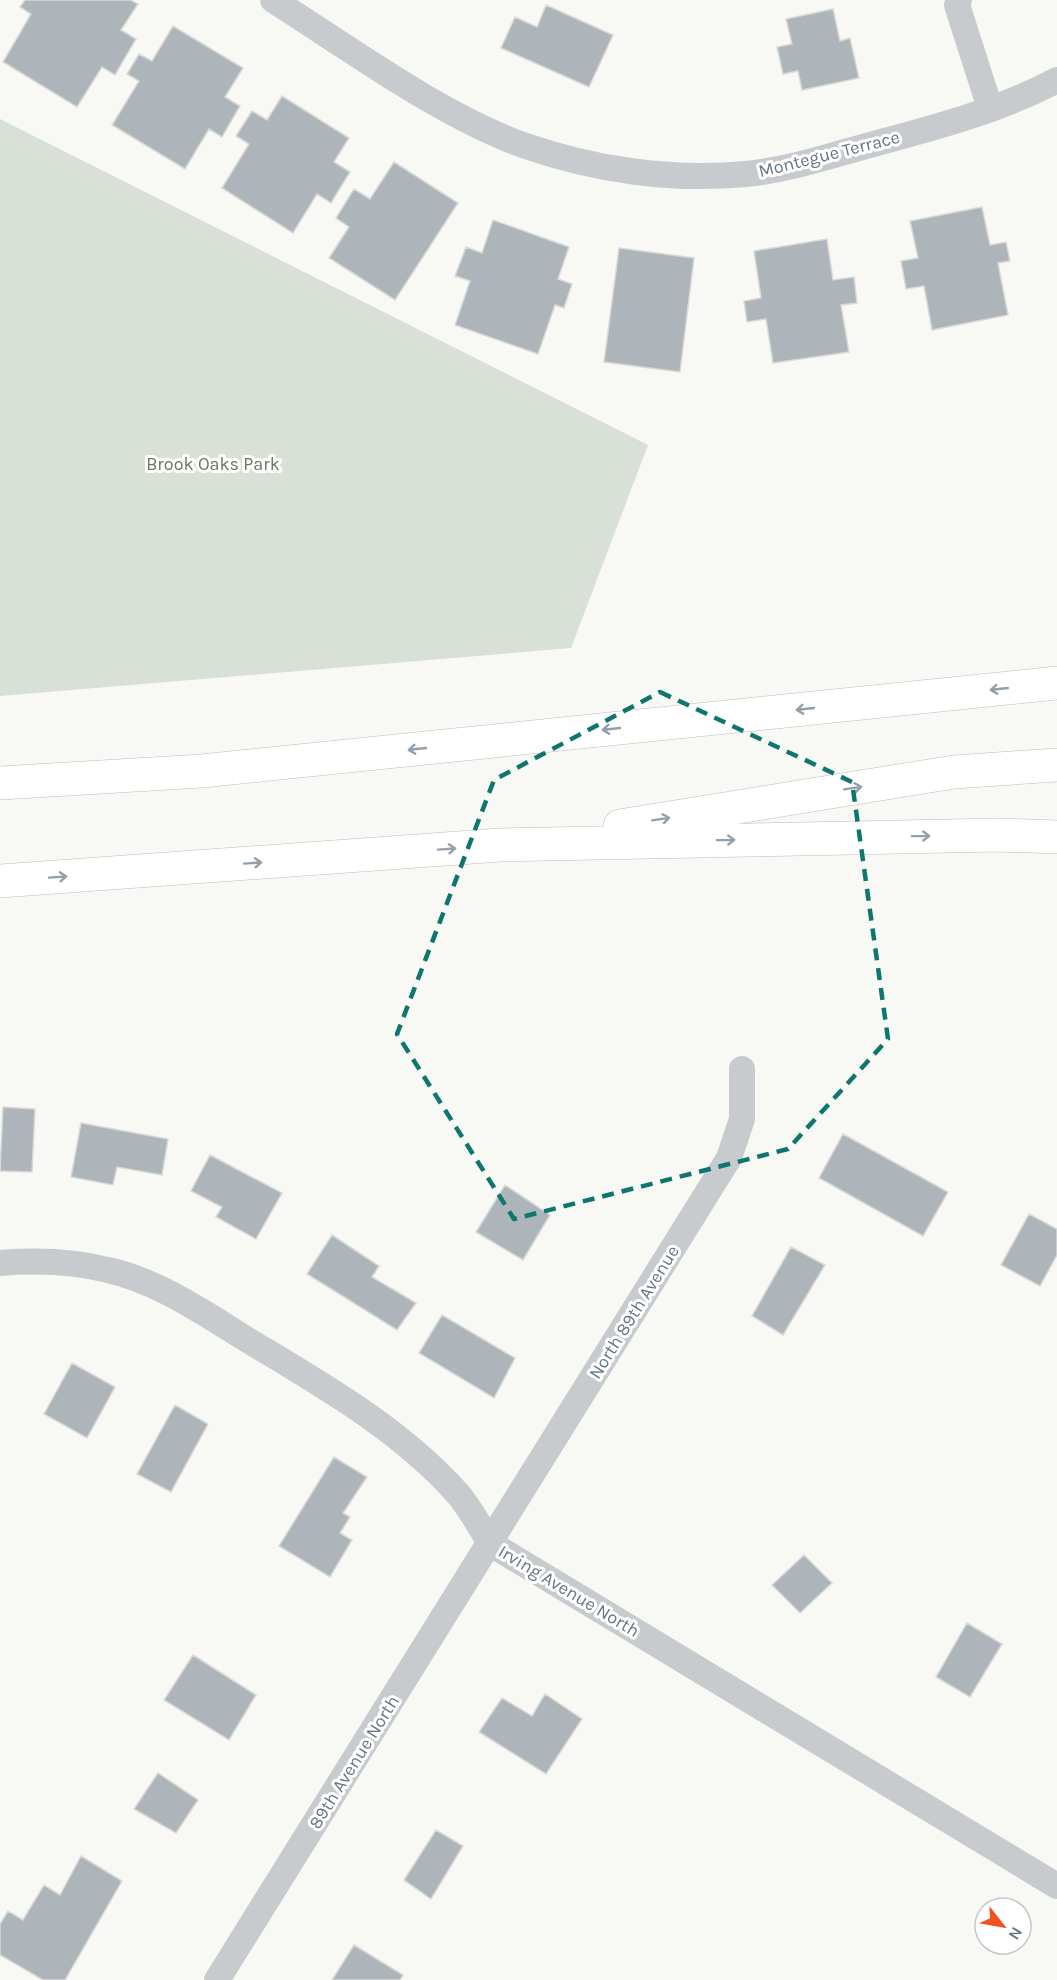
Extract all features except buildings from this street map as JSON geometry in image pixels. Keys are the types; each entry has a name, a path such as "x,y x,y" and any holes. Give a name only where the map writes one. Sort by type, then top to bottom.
{"highway":[{"path":"0,783 202,771 1057,683"},
{"path":"500,845 954,772 1057,765"},
{"path":"0,881 500,845 987,835 1057,837"}],"street":[{"name":"Montegue Terrace","path":"273,0 440,105 481,126 522,144 610,168 702,176 747,174 804,163 944,125 1028,95 1057,80"},
{"path":"954,2 990,108"},
{"name":"North 89th Avenue","path":"491,1544 729,1158 742,1119 742,1069"},
{"name":"Irving Avenue North","path":"0,1263 64,1261 111,1270 155,1287 206,1315 357,1406 414,1451 460,1496 491,1544 1057,1886"},
{"name":"89th Avenue North","path":"217,1980 491,1544"}],"highlighted area":[{"path":"660,692 852,782 888,1039 788,1149 514,1219 397,1034 494,780"}],"green space":[{"name":"Brook Oaks Park","path":"0,119 648,445 571,648 0,696"}]}
